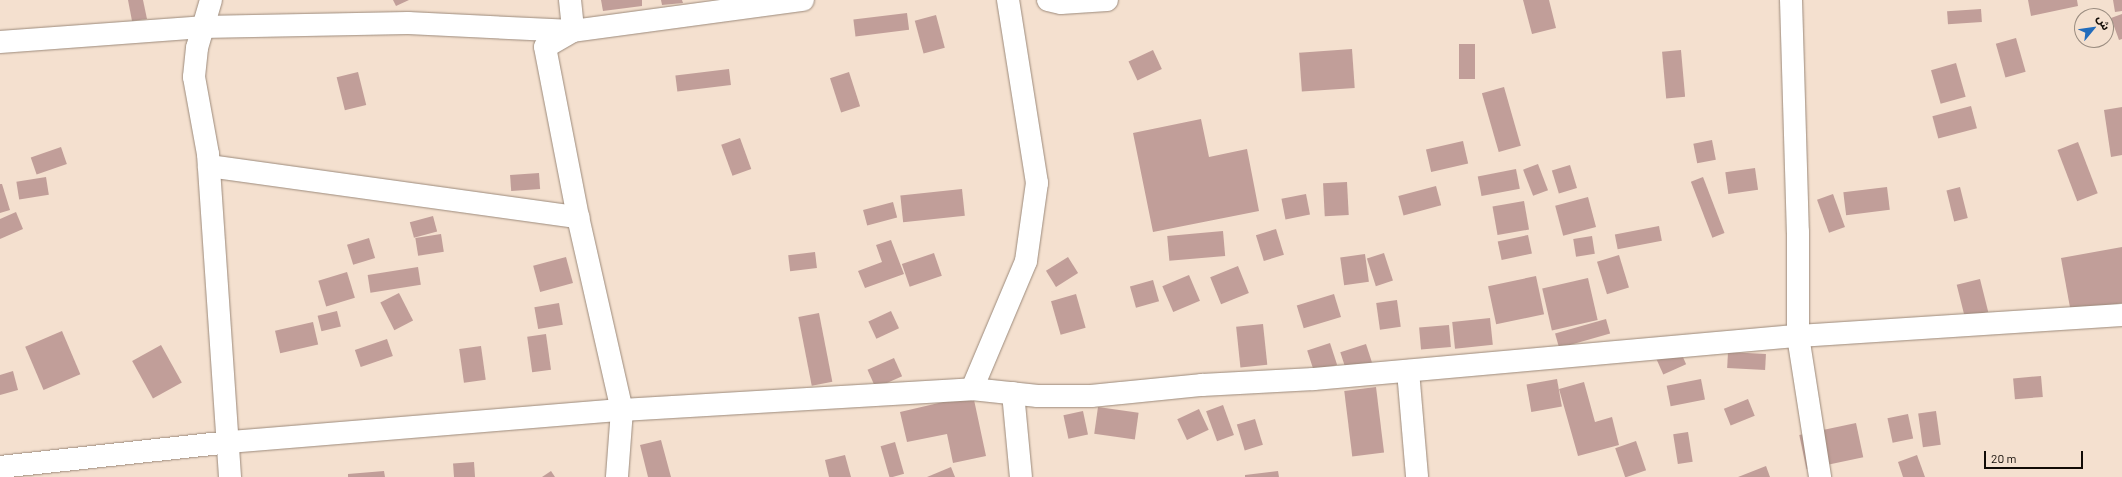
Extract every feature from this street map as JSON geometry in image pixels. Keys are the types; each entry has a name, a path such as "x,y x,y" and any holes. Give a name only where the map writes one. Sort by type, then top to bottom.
{"street":[{"path":"211,0 197,48 194,78 209,166 230,442 230,477"},
{"path":"570,0 572,31"},
{"path":"0,42 202,27 408,23 572,31 803,0"},
{"path":"972,389 1026,261 1037,182 1008,0"},
{"path":"1048,0 1061,3 1107,0"},
{"path":"1790,0 1798,232 1798,336 1820,477"},
{"path":"572,31 545,47 578,217 622,410 617,477"},
{"path":"209,166 578,217"},
{"path":"0,467 230,442 622,410 972,389 1013,393 1091,396 1408,371 1798,336 2122,315"},
{"path":"1408,371 1417,477"},
{"path":"1013,393 1021,477"}],"building":[{"path":"128,0 143,0 147,19 132,21"},
{"path":"393,0 409,0 396,6"},
{"path":"601,0 642,0 642,6 603,11"},
{"path":"661,0 682,0 683,3 662,5"},
{"path":"1523,0 1549,0 1556,28 1532,34"},
{"path":"2028,0 2077,0 2078,6 2031,16"},
{"path":"2113,0 2122,0 2122,11 2115,12"},
{"path":"1981,9 1982,22 1948,24 1947,11"},
{"path":"907,13 909,30 855,36 853,20"},
{"path":"2122,14 2122,39 2119,40 2114,26 2114,17"},
{"path":"936,15 945,48 924,54 915,21"},
{"path":"2016,38 2026,72 2005,77 1996,44"},
{"path":"1459,44 1475,44 1475,79 1459,79"},
{"path":"1352,49 1355,88 1302,92 1299,53"},
{"path":"1153,50 1162,69 1137,80 1129,61"},
{"path":"1681,50 1685,97 1666,98 1662,52"},
{"path":"1956,63 1966,97 1941,104 1931,70"},
{"path":"729,69 731,85 677,91 675,76"},
{"path":"358,72 366,105 345,110 337,77"},
{"path":"849,72 860,106 841,112 830,78"},
{"path":"1504,87 1521,146 1499,152 1482,93"},
{"path":"1971,106 1977,128 1938,139 1932,116"},
{"path":"2122,107 2122,155 2111,157 2104,110"},
{"path":"1201,119 1209,157 1247,149 1259,211 1153,232 1133,133"},
{"path":"740,138 751,169 732,176 721,145"},
{"path":"1712,140 1716,160 1697,163 1693,144"},
{"path":"1463,141 1468,163 1431,172 1426,150"},
{"path":"2078,142 2098,193 2077,201 2057,150"},
{"path":"61,147 67,164 37,174 31,157"},
{"path":"1538,164 1548,190 1533,196 1523,170"},
{"path":"1570,165 1577,188 1559,194 1552,171"},
{"path":"1755,168 1758,190 1728,194 1725,172"},
{"path":"1516,169 1520,189 1482,196 1478,176"},
{"path":"539,173 540,189 511,191 510,175"},
{"path":"46,177 49,195 19,199 16,182"},
{"path":"1703,177 1725,233 1712,238 1691,182"},
{"path":"1347,182 1349,215 1325,216 1323,183"},
{"path":"0,184 2,184 10,210 0,213"},
{"path":"1436,186 1441,205 1404,215 1398,196"},
{"path":"1887,187 1890,210 1846,215 1843,192"},
{"path":"1960,187 1968,218 1954,221 1946,190"},
{"path":"962,189 965,216 903,222 900,195"},
{"path":"1306,194 1310,215 1285,219 1281,199"},
{"path":"1833,194 1845,227 1829,233 1817,200"},
{"path":"1588,197 1596,227 1563,236 1555,206"},
{"path":"1524,201 1529,230 1498,235 1492,207"},
{"path":"893,202 897,217 867,225 863,210"},
{"path":"16,212 23,229 0,239 0,219"},
{"path":"433,216 437,231 414,238 410,222"},
{"path":"1659,226 1662,241 1618,249 1615,235"},
{"path":"1276,229 1284,255 1264,261 1256,235"},
{"path":"1223,231 1225,256 1169,261 1167,236"},
{"path":"441,234 444,252 418,256 415,238"},
{"path":"1528,235 1532,254 1502,260 1498,241"},
{"path":"1592,236 1595,254 1576,257 1573,239"},
{"path":"369,238 375,258 353,265 347,245"},
{"path":"891,240 904,274 865,288 858,271 882,262 876,245"},
{"path":"2122,247 2122,303 2071,313 2061,258"},
{"path":"815,252 817,268 790,271 788,255"},
{"path":"934,253 942,276 910,287 902,264"},
{"path":"1384,253 1393,281 1376,286 1367,259"},
{"path":"1365,254 1369,282 1344,285 1340,257"},
{"path":"1619,255 1629,288 1607,294 1597,262"},
{"path":"566,257 573,283 540,292 533,266"},
{"path":"1068,257 1078,273 1056,287 1046,271"},
{"path":"1238,266 1249,293 1221,304 1210,277"},
{"path":"418,267 421,285 370,293 368,275"},
{"path":"347,272 355,298 326,307 318,281"},
{"path":"1189,275 1200,301 1173,312 1162,286"},
{"path":"1536,276 1544,314 1496,324 1488,286"},
{"path":"1588,278 1598,320 1552,330 1542,289"},
{"path":"1980,279 1988,312 1965,318 1957,285"},
{"path":"1153,280 1159,301 1136,308 1130,287"},
{"path":"399,293 413,321 394,330 380,303"},
{"path":"1076,294 1086,328 1061,335 1051,301"},
{"path":"1334,294 1341,317 1304,328 1297,305"},
{"path":"1397,300 1401,327 1380,330 1376,303"},
{"path":"559,303 563,325 538,329 534,307"},
{"path":"337,311 341,327 321,331 318,316"},
{"path":"891,311 899,328 876,339 868,322"},
{"path":"819,313 832,382 812,386 798,317"},
{"path":"1490,318 1493,345 1455,349 1452,322"},
{"path":"1606,319 1610,333 1559,348 1555,334"},
{"path":"313,322 318,344 280,353 275,331"},
{"path":"1263,324 1267,365 1240,368 1236,327"},
{"path":"1449,325 1451,347 1421,350 1419,328"},
{"path":"62,331 80,374 44,390 25,347"},
{"path":"546,334 551,370 532,372 527,337"},
{"path":"387,339 393,356 361,367 355,350"},
{"path":"1330,343 1337,365 1314,372 1307,350"},
{"path":"1366,344 1376,374 1350,383 1340,352"},
{"path":"161,345 182,383 153,399 132,361"},
{"path":"481,346 486,380 464,383 459,349"},
{"path":"1678,346 1686,364 1663,374 1655,356"},
{"path":"1728,352 1766,354 1765,370 1727,368"},
{"path":"894,358 902,376 876,388 868,370"},
{"path":"13,371 18,390 0,395 0,375"},
{"path":"2041,376 2043,397 2015,399 2013,378"},
{"path":"1557,379 1562,407 1531,412 1526,384"},
{"path":"1701,379 1705,400 1671,406 1667,386"},
{"path":"1584,382 1595,422 1612,417 1619,445 1578,456 1559,389"},
{"path":"1376,387 1384,453 1352,456 1344,391"},
{"path":"973,395 986,456 953,463 947,434 907,442 900,412"},
{"path":"1748,399 1755,416 1731,425 1724,409"},
{"path":"1223,405 1234,435 1217,441 1206,411"},
{"path":"1098,407 1139,413 1135,439 1094,434"},
{"path":"1199,409 1209,430 1187,440 1177,419"},
{"path":"1083,411 1088,434 1068,439 1063,415"},
{"path":"1936,411 1941,445 1923,447 1918,414"},
{"path":"1908,414 1913,438 1893,443 1887,418"},
{"path":"1255,419 1263,445 1245,450 1237,425"},
{"path":"1856,423 1863,457 1807,469 1799,435"},
{"path":"1688,432 1693,462 1678,464 1673,434"},
{"path":"661,440 671,477 648,477 640,445"},
{"path":"1636,441 1646,470 1625,477 1615,448"},
{"path":"895,442 904,474 889,477 881,446"},
{"path":"845,455 851,477 829,477 825,460"},
{"path":"1917,455 1925,477 1903,477 1898,462"},
{"path":"474,462 475,477 454,477 453,463"},
{"path":"1766,466 1770,477 1738,477"},
{"path":"951,467 955,477 927,477"},
{"path":"384,471 385,477 348,477 348,474"},
{"path":"551,471 555,477 542,477"},
{"path":"1278,471 1279,477 1245,477 1245,475"}]}
